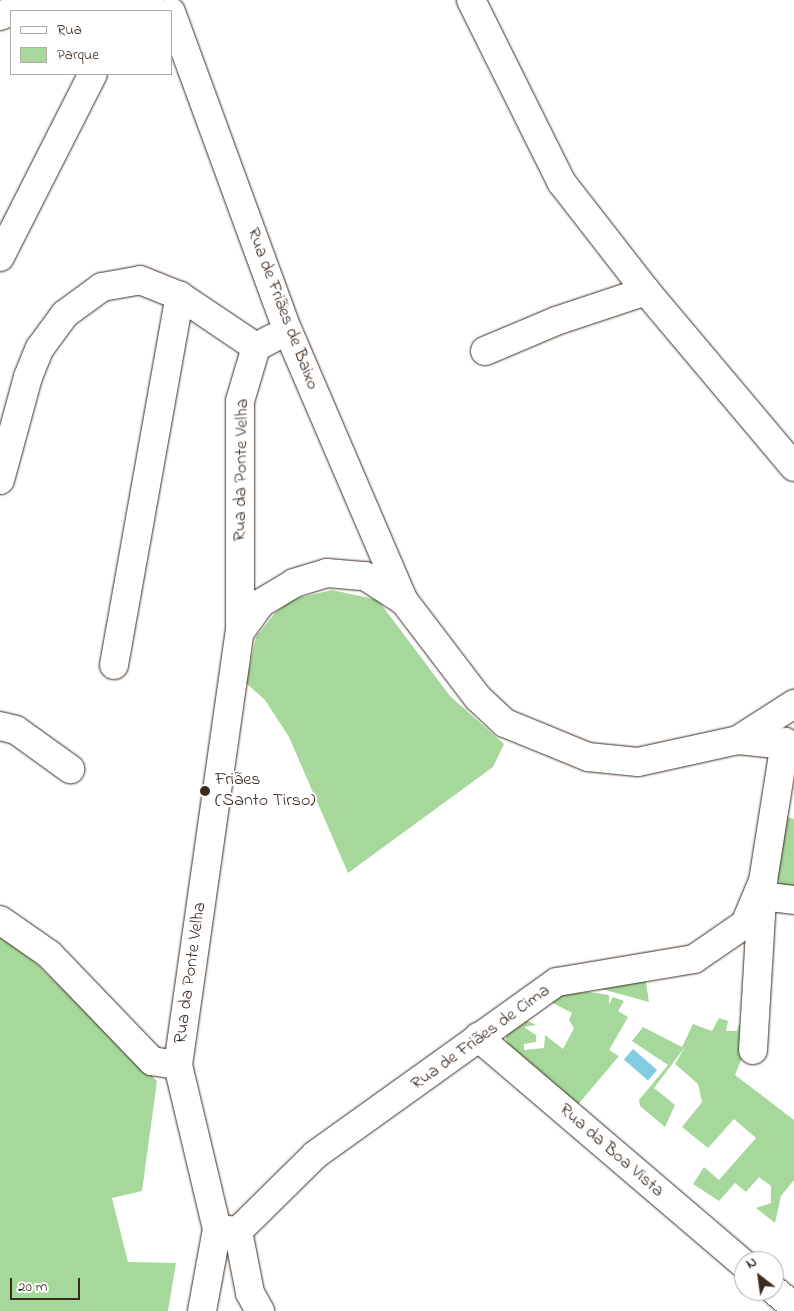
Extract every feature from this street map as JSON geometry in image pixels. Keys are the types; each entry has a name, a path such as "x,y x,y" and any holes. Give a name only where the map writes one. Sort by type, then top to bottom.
{"street":[{"path":"471,0 562,183 646,291 794,467"},
{"path":"12,10 16,8 149,4"},
{"name":"Rua de Friães de Baixo","path":"149,4 166,10"},
{"name":"Rua de Friães de Baixo","path":"172,15 288,331 404,601"},
{"path":"0,257 93,75"},
{"path":"0,480 28,377 40,348 65,314 102,287 140,280 180,296 256,347 288,331"},
{"path":"485,351 556,321 646,291"},
{"path":"114,665 180,296"},
{"name":"Rua da Ponte Velha","path":"202,1311 228,1230 178,1065 240,632 240,402 256,347"},
{"name":"Rua da Ponte Velha","path":"240,632 261,603 294,583 327,573 366,576 404,601 478,698 505,723 588,757 638,762 738,740"},
{"path":"738,740 794,704"},
{"path":"0,726 16,730 70,769"},
{"path":"738,740 789,744"},
{"name":"Rua de Friães de Cima","path":"228,1230 315,1155 557,982 694,958 745,924 763,888 789,744"},
{"path":"753,1050 763,888 794,900"},
{"path":"0,920 49,954 152,1061 178,1065"},
{"name":"Rua da Boa Vista","path":"478,1037 734,1255"},
{"path":"228,1230 250,1293 260,1311"},
{"path":"784,1298 794,1307"}],"green space":[{"path":"332,590 378,600 450,696 504,744 493,767 348,873 289,737 265,700 246,683 256,637 276,612 294,599"},
{"path":"784,816 794,819 794,894 783,889 777,878"},
{"path":"0,937 35,962 157,1081 142,1191 112,1198 128,1262 176,1263 168,1311 0,1311"},
{"path":"645,976 649,1002 587,985"},
{"path":"589,992 609,995 609,1004 613,997 624,1001 618,1011 628,1017 609,1050 619,1056 575,1108 507,1045 506,1036 518,1016 536,1025 524,1027 536,1035 536,1042 524,1044 524,1050 544,1048 545,1035 563,1049 574,1028 569,1020 572,1013 549,1001 563,994"},
{"path":"719,1018 728,1021 726,1031 737,1031 739,1025 753,1021 752,1055 741,1060 735,1075 794,1120 794,1180 781,1196 775,1223 756,1208 771,1203 771,1186 759,1177 746,1192 735,1183 719,1201 693,1184 704,1167 719,1180 756,1138 734,1119 708,1148 682,1127 702,1102 698,1084 675,1064 685,1047 654,1088 675,1105 665,1127 640,1106 639,1100 668,1065 632,1041 643,1027 682,1047 693,1024 712,1031"}],"water":[{"path":"633,1049 657,1070 648,1081 624,1060"}],"place":[{"name":"Friães (Santo Tirso)","path":"205,791"}]}
